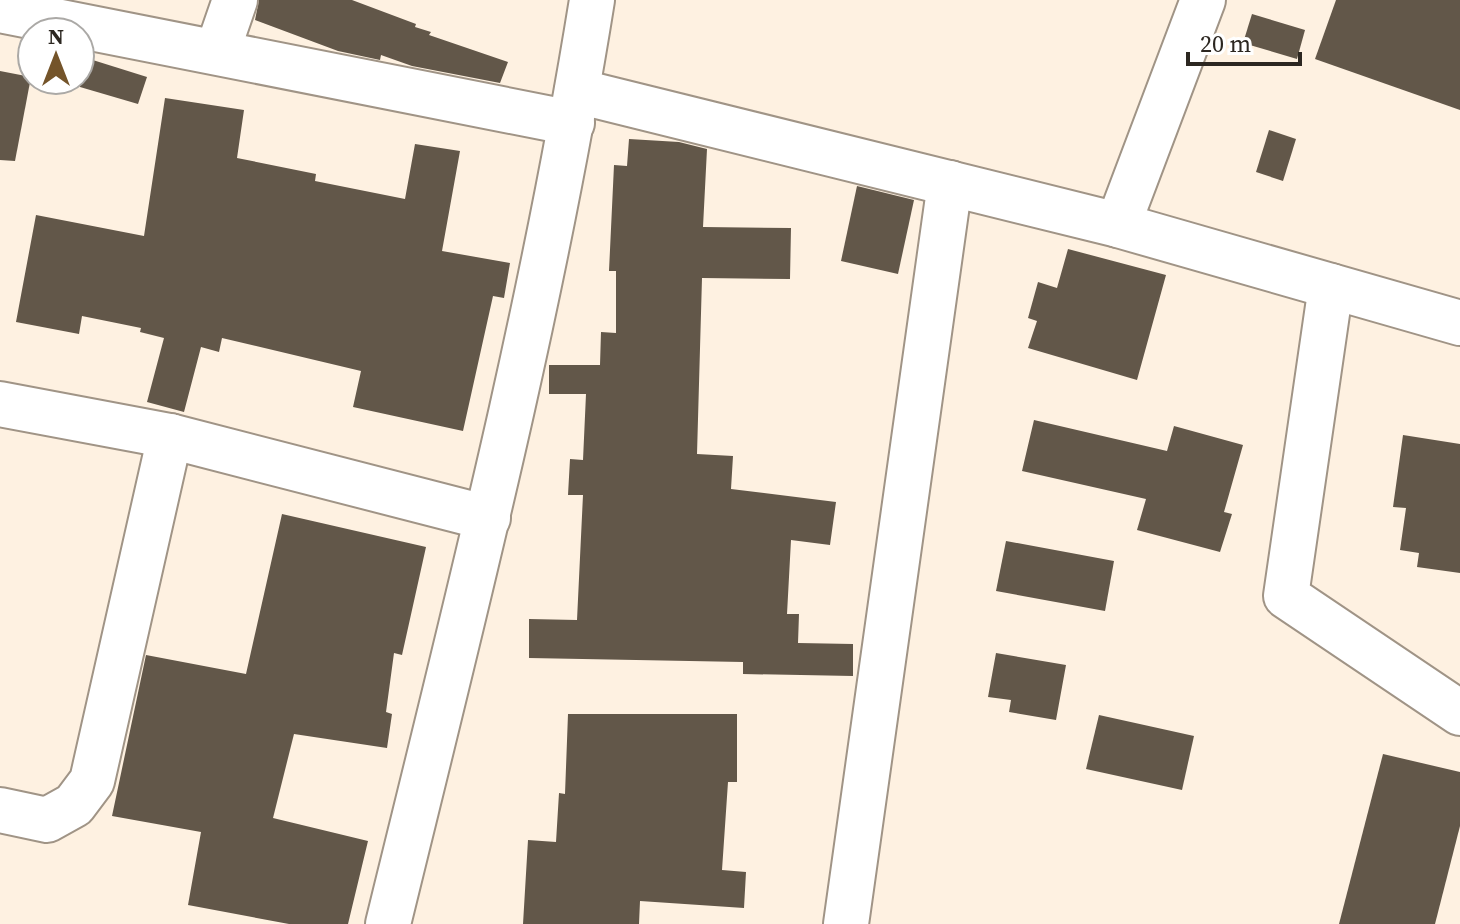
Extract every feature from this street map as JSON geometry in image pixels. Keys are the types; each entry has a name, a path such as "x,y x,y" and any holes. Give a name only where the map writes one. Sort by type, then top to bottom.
{"street":[{"path":"217,52 235,0"},
{"path":"388,924 488,518 574,107 592,0"},
{"path":"1118,225 1203,0"},
{"path":"0,10 217,52 574,107 950,183 1118,225 1460,323"},
{"path":"846,924 950,183"},
{"path":"1331,286 1286,596 1460,713"},
{"path":"0,404 170,436 488,518"},
{"path":"0,810 47,820 74,805 92,781 170,436"}],"building":[{"path":"259,0 352,0 416,24 415,27 431,32 429,35 508,62 500,83 412,66 381,55 380,60 338,51 255,20"},
{"path":"1336,0 1460,0 1460,110 1315,59"},
{"path":"1252,14 1305,30 1297,59 1243,43"},
{"path":"96,61 147,77 138,104 96,92"},
{"path":"0,71 16,74 16,96 27,96 15,161 0,160"},
{"path":"165,98 244,110 237,158 316,174 315,181 405,199 415,144 460,151 442,251 510,263 504,298 493,296 463,431 353,407 361,371 222,338 219,352 201,347 184,412 147,402 164,338 140,332 141,328 82,316 79,334 16,322 36,215 144,236"},
{"path":"1269,130 1296,139 1283,181 1256,172"},
{"path":"629,139 679,142 707,149 703,227 791,228 790,279 702,278 697,454 733,456 731,489 836,502 830,545 791,540 787,614 799,614 798,643 853,644 853,676 743,674 743,662 529,658 529,619 577,620 583,495 568,495 570,459 583,460 586,394 549,394 549,365 600,365 601,332 616,333 616,271 609,271 614,165 627,166"},
{"path":"857,186 914,200 898,274 841,261"},
{"path":"1068,249 1166,275 1137,380 1028,348 1037,321 1028,318 1038,282 1057,288"},
{"path":"1034,420 1167,451 1174,426 1243,445 1224,512 1232,514 1220,552 1137,530 1146,499 1022,471"},
{"path":"1403,435 1460,444 1460,573 1417,567 1419,553 1400,550 1406,508 1393,507"},
{"path":"282,514 426,547 402,655 394,653 386,712 392,714 387,748 294,734 273,818 368,841 348,924 289,924 188,905 201,832 112,816 146,655 246,674"},
{"path":"1006,541 1114,561 1105,611 996,591"},
{"path":"996,653 1066,665 1056,720 1009,712 1011,700 988,697"},
{"path":"568,714 737,714 737,782 728,782 722,870 746,872 744,908 640,901 639,924 523,924 528,840 556,842 559,793 565,794"},
{"path":"1099,715 1194,736 1182,790 1086,769"},
{"path":"1383,754 1460,772 1460,826 1435,924 1339,924"}]}
